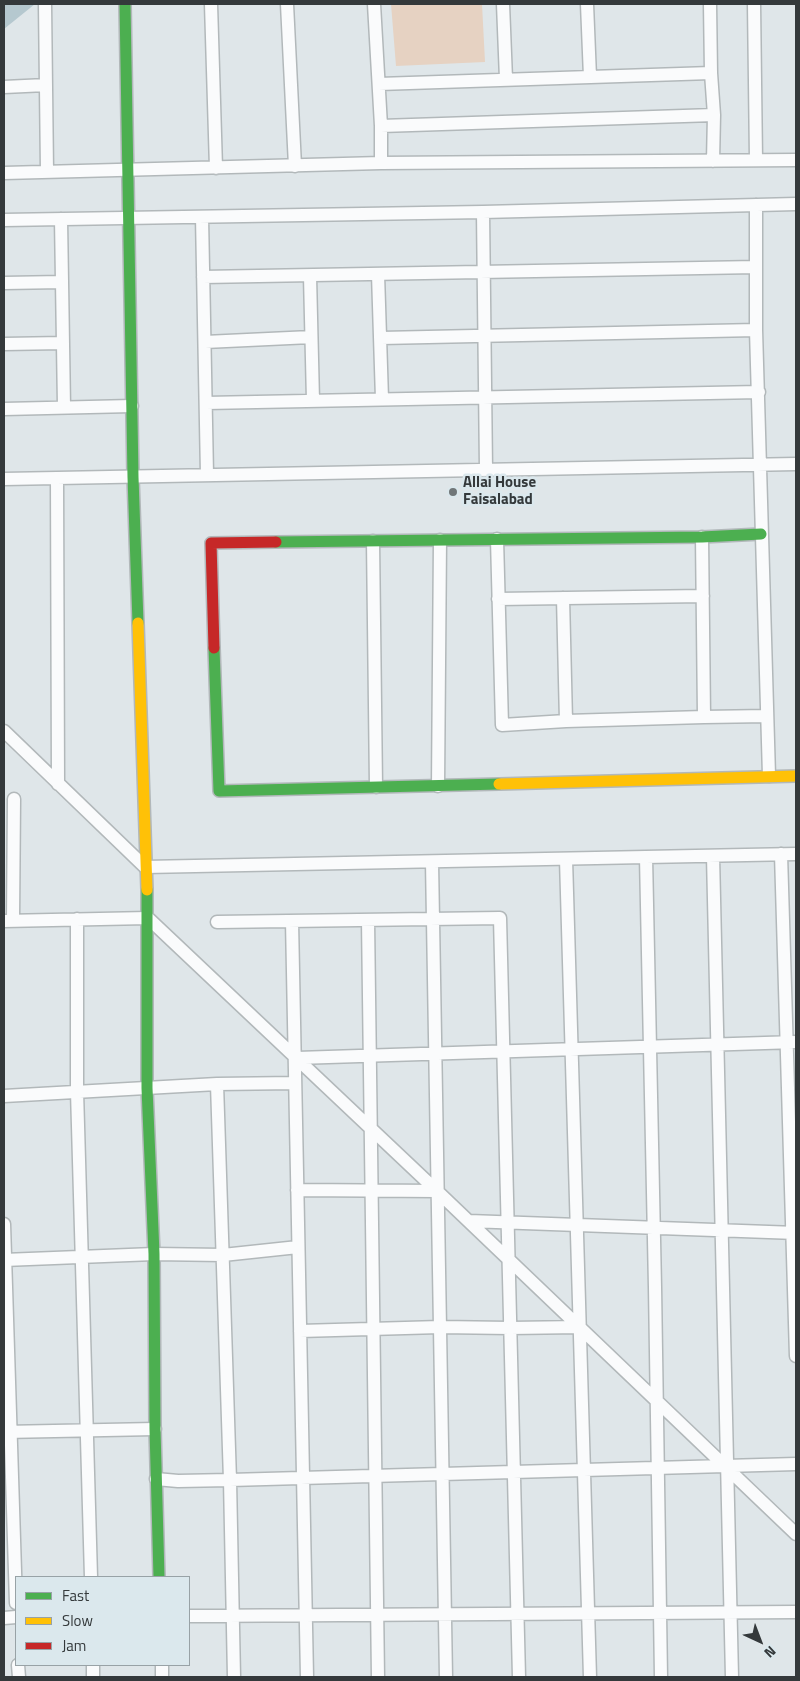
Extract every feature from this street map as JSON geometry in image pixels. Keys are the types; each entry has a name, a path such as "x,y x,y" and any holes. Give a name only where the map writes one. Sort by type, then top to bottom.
{"street":[{"path":"45,4 47,172"},
{"path":"125,4 133,477 148,918 147,1088 154,1254 155,1429 159,1576"},
{"path":"211,4 216,168"},
{"path":"287,4 296,166"},
{"path":"374,4 381,126 381,163"},
{"path":"503,4 506,79"},
{"path":"587,4 590,77"},
{"path":"710,4 714,115 713,161"},
{"path":"754,4 756,160"},
{"path":"379,84 711,73"},
{"path":"4,87 46,85"},
{"path":"381,126 714,115"},
{"path":"4,173 381,163 796,160"},
{"path":"4,220 483,212 796,204"},
{"path":"756,205 756,330 769,776"},
{"path":"483,212 486,470"},
{"path":"202,217 207,475"},
{"path":"62,219 64,408"},
{"path":"203,277 756,267"},
{"path":"378,274 382,399"},
{"path":"310,276 313,401"},
{"path":"4,282 62,282"},
{"path":"381,338 756,330"},
{"path":"205,342 311,337"},
{"path":"4,344 63,343"},
{"path":"206,403 759,392"},
{"path":"4,409 132,406"},
{"path":"4,479 796,464"},
{"path":"57,478 58,784"},
{"path":"761,534 211,543 219,792 796,776"},
{"path":"702,536 704,718"},
{"path":"497,539 502,725 566,721 767,716"},
{"path":"438,786 440,540"},
{"path":"373,541 376,787"},
{"path":"498,598 703,596"},
{"path":"563,598 566,721"},
{"path":"4,732 146,867 796,854"},
{"path":"14,799 8,921 148,918 438,1191 796,1534"},
{"path":"781,854 792,1042 796,1356"},
{"path":"713,856 732,1677"},
{"path":"646,857 661,1677"},
{"path":"566,859 590,1677"},
{"path":"432,862 446,1677"},
{"path":"217,922 500,918 519,1677"},
{"path":"77,919 77,1091 91,1576"},
{"path":"368,920 378,1677"},
{"path":"292,921 307,1677"},
{"path":"296,1057 792,1042"},
{"path":"4,1096 217,1084 295,1083"},
{"path":"217,1084 230,1480 234,1677"},
{"path":"297,1190 438,1191"},
{"path":"469,1221 794,1233"},
{"path":"4,1224 7,1432 15,1584"},
{"path":"4,1260 154,1254 223,1255 298,1247"},
{"path":"300,1331 440,1327 580,1327"},
{"path":"7,1432 87,1432 155,1429"},
{"path":"156,1479 178,1481 230,1480 796,1464"},
{"path":"190,1616 796,1612"}],"shaded area":[{"path":"391,4 482,4 485,62 396,66"}],"building":[{"path":"4,4 35,4 4,29"}],"traffic: fast":[{"path":"125,4 133,477 138,623"},
{"path":"276,542 702,537 761,534"},
{"path":"214,648 219,791 499,784"},
{"path":"147,890 147,1088 154,1254 155,1429 159,1576"}],"traffic: slow":[{"path":"138,623 147,890"},
{"path":"499,784 796,776"}],"traffic: jam":[{"path":"214,648 211,543 276,542"}],"place":[{"name":"Allai House Faisalabad","path":"453,492"}]}
